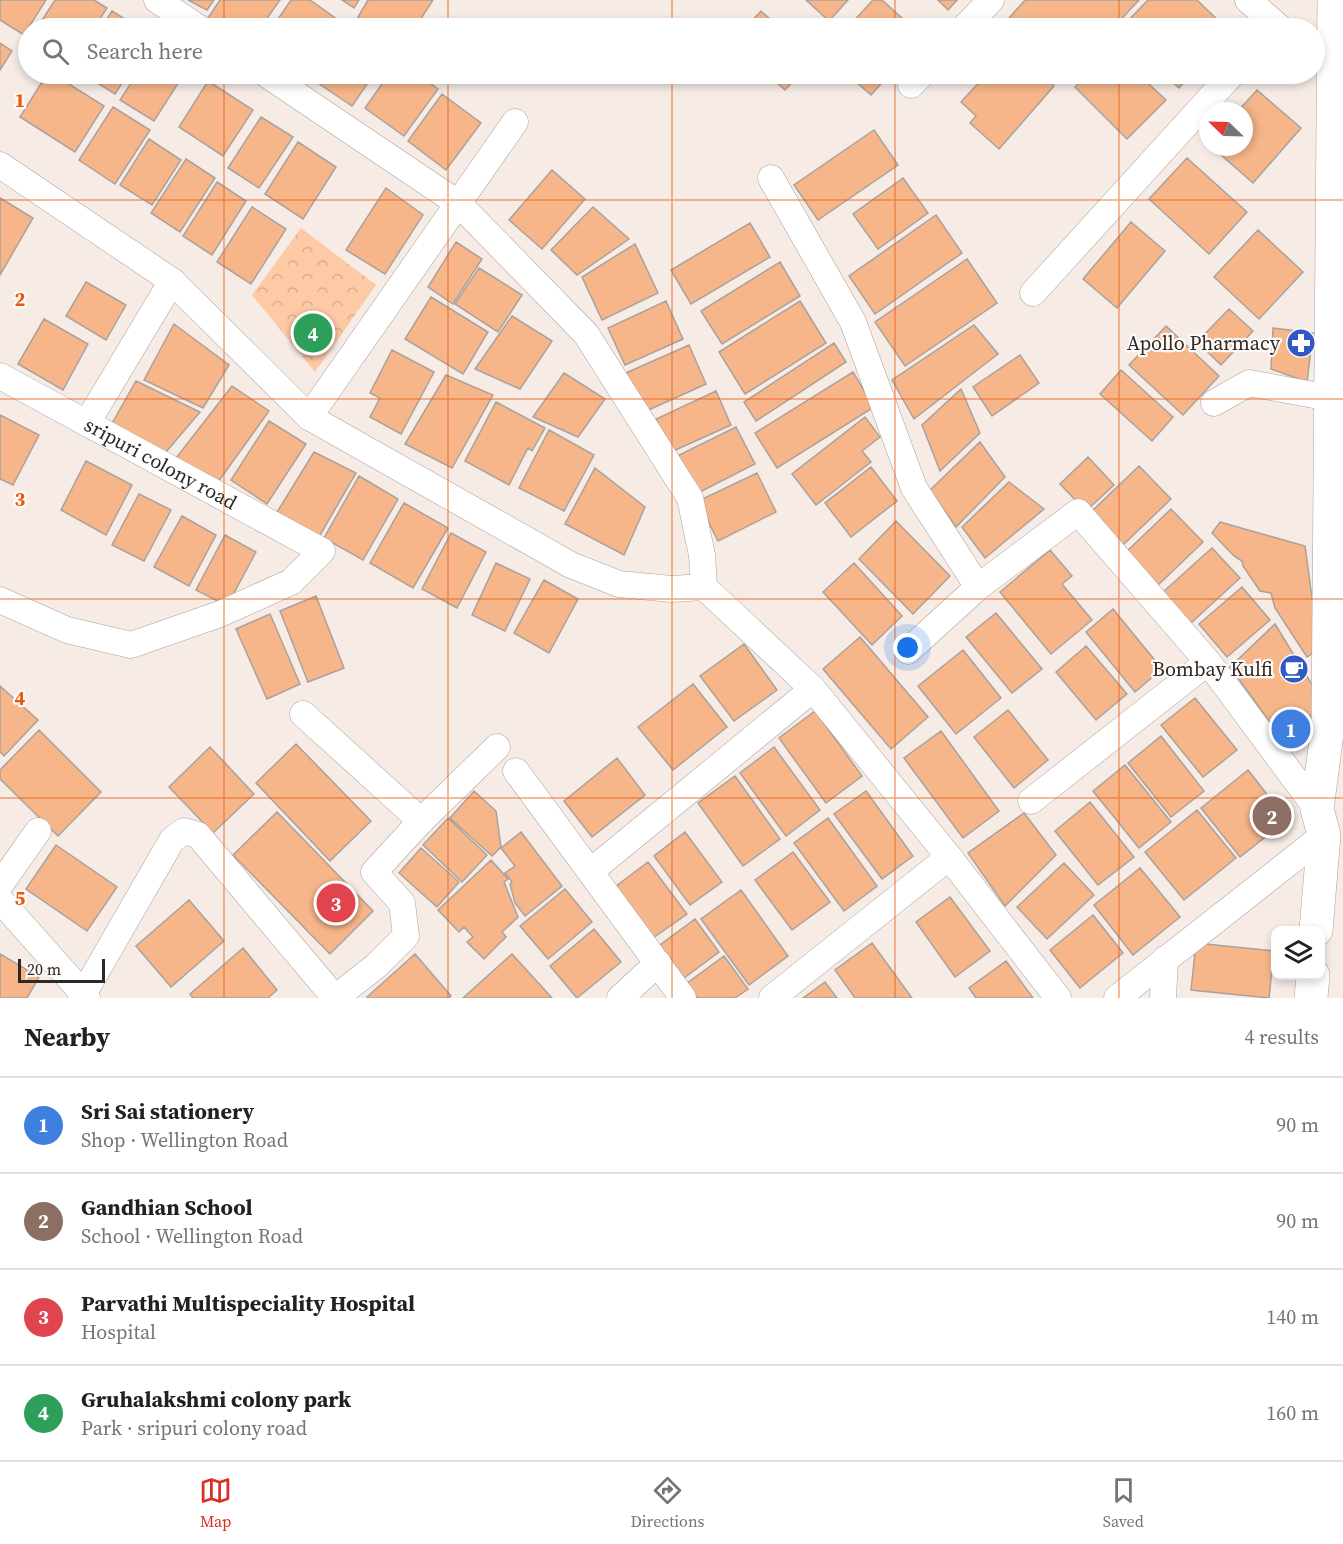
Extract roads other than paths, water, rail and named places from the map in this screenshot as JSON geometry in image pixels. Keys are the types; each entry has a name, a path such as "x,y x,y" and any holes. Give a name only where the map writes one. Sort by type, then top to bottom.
{"main road":[{"path":"1325,61 1334,0"},
{"path":"1317,926 1320,822 1335,726 1330,398 1337,254 1325,82"},
{"path":"1311,998 1313,980"}],"street":[{"path":"157,0 184,18"},
{"path":"974,18 991,0"},
{"path":"1248,0 1267,18"},
{"path":"281,84 459,204 586,333 690,498 702,555 704,587 813,689 949,857 1058,998"},
{"path":"1034,293 1223,84"},
{"path":"309,417 515,122"},
{"path":"0,165 172,281 309,417 571,565 619,584 670,589 704,587"},
{"path":"771,178 853,322 914,488 978,587"},
{"path":"87,423 172,281"},
{"name":"sripuri colony road","path":"0,376 322,551 291,582 220,614 131,645 67,630 0,600"},
{"path":"1214,403 1249,383 1330,398"},
{"path":"908,651 978,587 1078,512 1208,662 1320,822 1118,998"},
{"path":"1031,801 1208,662"},
{"path":"591,871 813,689"},
{"path":"303,714 422,821"},
{"path":"0,900 84,997 172,840 184,831 198,835 335,998 376,966 406,936 402,903 374,872 497,747"},
{"path":"516,771 683,998"},
{"path":"0,885 38,831"},
{"path":"772,998 949,857"},
{"path":"1163,998 1165,959"},
{"path":"620,998 658,963"}],"place":[{"name":"Gruhalakshmi colony park","path":"313,333"},
{"name":"Apollo Pharmacy","path":"1301,343"},
{"name":"Bombay Kulfi","path":"1294,669"},
{"name":"Sri Sai stationery","path":"1291,729"},
{"name":"Gandhian School","path":"1272,816"},
{"name":"Parvathi Multispeciality Hospital","path":"336,903"}]}
